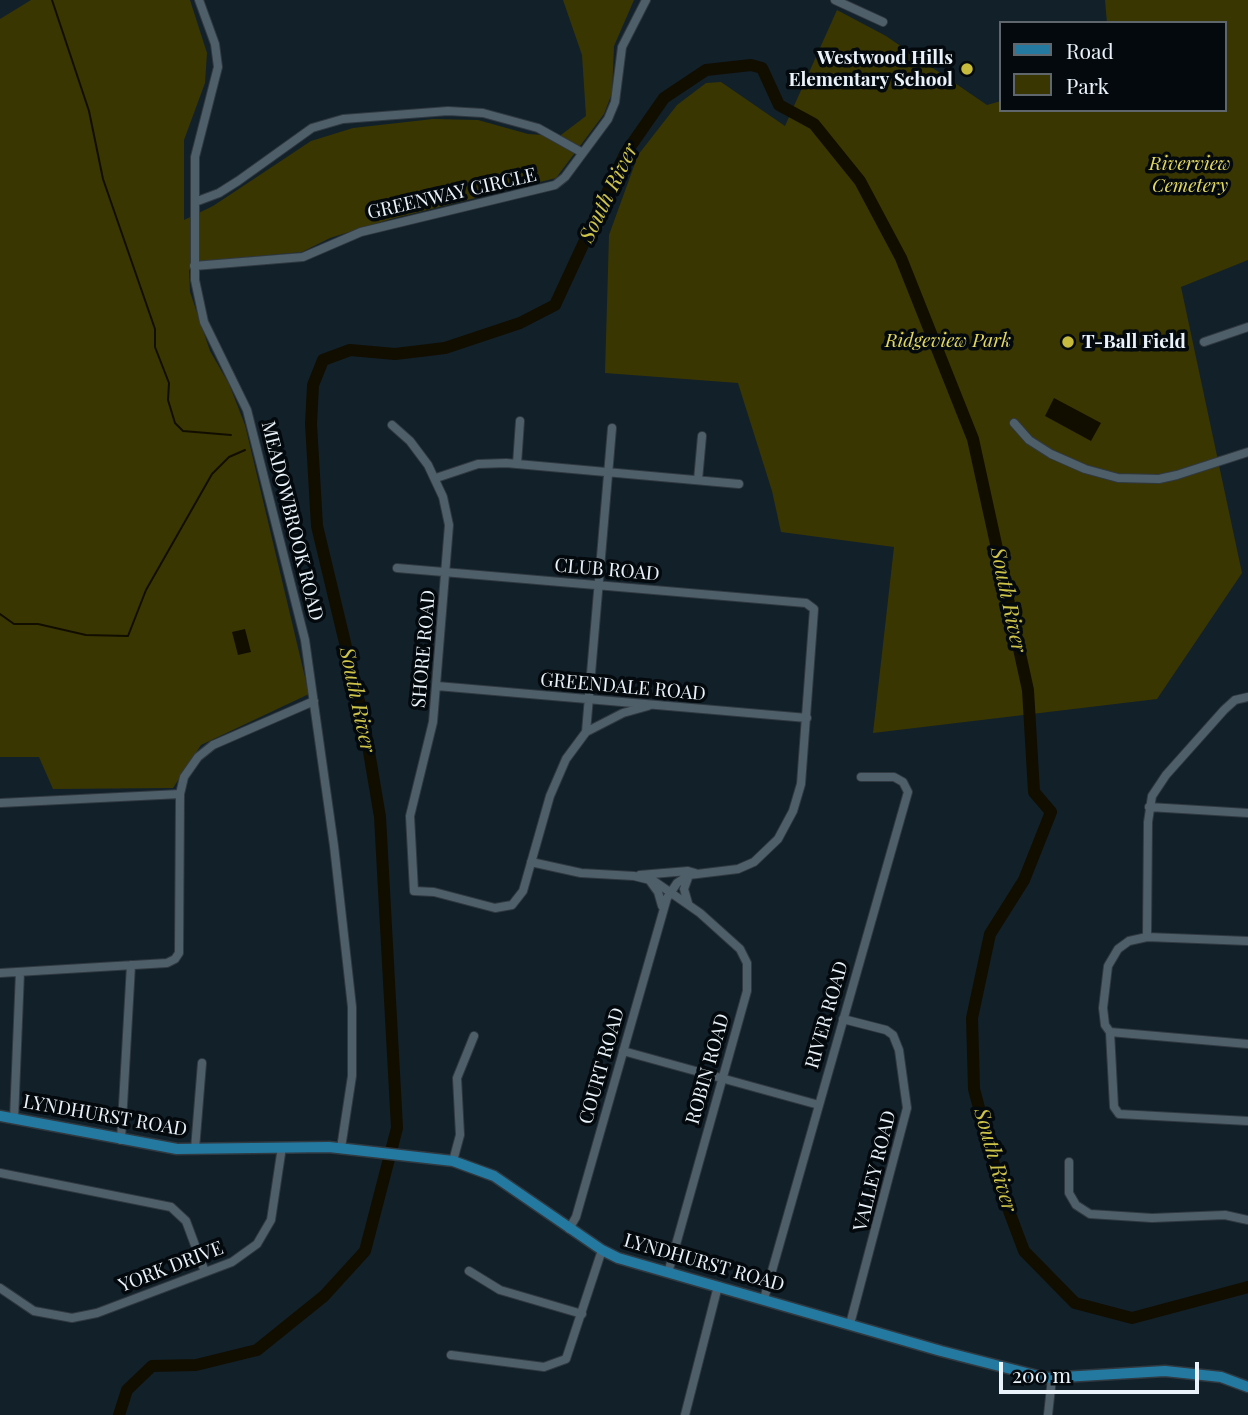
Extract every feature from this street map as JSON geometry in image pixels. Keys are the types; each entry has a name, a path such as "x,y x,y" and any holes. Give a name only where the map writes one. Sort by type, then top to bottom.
{"main road":[{"name":"LYNDHURST ROAD","path":"0,1116 161,1148 341,1147 453,1161 494,1176 602,1251 668,1273 1019,1373 1052,1378 1165,1371 1221,1377 1248,1387"}],"street":[{"name":"MEADOWBROOK ROAD","path":"199,0 215,44 218,67 214,93 197,144 194,266 197,299 204,322 240,393 260,457 299,609 314,701 352,1007 352,1076 341,1147"},
{"name":"GREENWAY CIRCLE","path":"194,266 303,257 361,232 551,187 565,177 581,152 602,129 613,110 622,47 646,0"},
{"path":"835,0 883,22"},
{"path":"195,202 228,187 312,128 342,119 448,111 483,113 538,128 581,152"},
{"path":"1204,342 1248,327"},
{"path":"517,464 520,421"},
{"path":"1014,423 1029,440 1051,454 1118,478 1159,479 1248,452"},
{"name":"SHORE ROAD","path":"392,425 420,452 436,478 449,525 437,686 429,742 410,816 414,891 433,892 501,909 512,905 521,895 531,862"},
{"path":"612,428 586,732 558,776 531,862 597,876 688,871 692,874"},
{"path":"698,481 702,436"},
{"path":"436,478 478,464 517,464 739,484"},
{"name":"CLUB ROAD","path":"397,568 806,603 813,607 807,718"},
{"name":"GREENDALE ROAD","path":"437,686 807,718"},
{"path":"1147,937 1149,807 1158,785 1235,701 1248,697"},
{"path":"0,973 171,962 179,949 180,794 189,769 205,750 314,701"},
{"path":"586,732 623,713 648,706"},
{"path":"671,891 692,874 743,867 759,859 778,839 798,797 807,718"},
{"name":"RIVER ROAD","path":"764,1299 908,792 903,782 894,777 861,777"},
{"path":"0,803 180,794"},
{"path":"1149,807 1248,813"},
{"path":"690,905 684,889 692,874"},
{"name":"ROBIN ROAD","path":"634,876 648,879 690,905 740,949 748,967 747,991 668,1273"},
{"path":"648,879 658,892 662,910 682,899"},
{"name":"COURT ROAD","path":"569,1229 576,1217 662,910 671,891"},
{"path":"1248,941 1136,938 1121,947 1108,966 1103,1008 1105,1025 1110,1032 1114,1107 1119,1114 1248,1121"},
{"path":"121,1140 131,965"},
{"path":"14,1119 20,972"},
{"name":"VALLEY ROAD","path":"843,1019 893,1035 899,1050 908,1108 850,1324"},
{"path":"1110,1032 1248,1044"},
{"path":"453,1161 460,1135 457,1079 474,1036"},
{"path":"623,1051 819,1105"},
{"path":"195,1149 202,1063"},
{"name":"YORK DRIVE","path":"0,1288 34,1311 72,1318 97,1313 205,1272 250,1251 268,1228 275,1210 282,1147"},
{"path":"1069,1162 1069,1193 1076,1205 1090,1214 1152,1218 1225,1215 1248,1220"},
{"path":"0,1173 171,1207 186,1222 205,1272"},
{"path":"451,1355 552,1366 570,1355 602,1251"},
{"path":"469,1271 500,1290 582,1314"},
{"path":"685,1415 718,1286"},
{"path":"1048,1415 1052,1378"}],"green space":[{"path":"31,0 190,0 207,53 205,83 184,140 184,220 213,206 311,141 353,128 433,119 478,120 528,134 543,135 553,141 586,116 582,55 563,0 634,0 614,46 612,93 604,114 556,178 391,219 330,238 302,252 204,261 189,270 190,292 210,351 229,384 245,425 309,694 201,745 173,788 53,789 39,757 0,757 0,19"},
{"name":"Ridgeview Park","path":"1105,0 1248,0 1248,260 1181,287 1242,573 1157,699 873,733 894,547 781,532 772,491 738,383 605,373 609,235 638,155 677,105 706,83 721,82 785,126 837,10 886,36 987,105 1000,101 1000,112 1227,112 1227,21 1107,21"}],"shaded area":[{"path":"1054,398 1101,423 1091,441 1045,416"},
{"path":"245,629 251,652 238,655 232,632"}],"waterway":[{"path":"52,0 89,111 103,179 155,329 155,347 169,383 168,400 175,423 183,431 231,435"},
{"name":"South River","path":"119,1415 127,1390 152,1366 196,1365 257,1350 324,1296 365,1251 397,1128 380,817 364,722 317,526 311,424 313,385 323,360 350,350 395,354 445,348 520,323 555,305 625,154 664,98 706,70 751,65 762,68 779,105 814,124 860,181 901,258 973,439 1028,690 1034,792 1051,812 1024,880 990,934 972,1018 974,1089 1000,1187 1024,1251 1075,1303 1132,1318 1248,1287"},
{"path":"0,614 14,624 38,624 86,635 128,636 146,590 212,474 229,457 245,450"}],"place":[{"name":"Westwood Hills Elementary School","path":"967,69"},
{"name":"T-Ball Field","path":"1068,342"}],"park label":[{"name":"Riverview Cemetery","path":"1190,175"}]}
